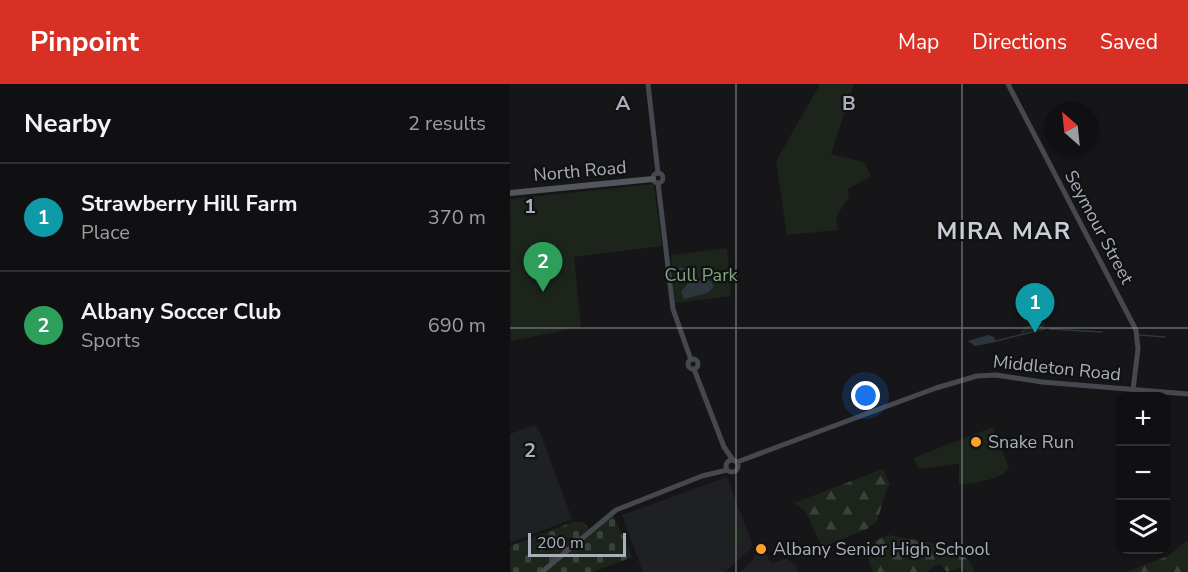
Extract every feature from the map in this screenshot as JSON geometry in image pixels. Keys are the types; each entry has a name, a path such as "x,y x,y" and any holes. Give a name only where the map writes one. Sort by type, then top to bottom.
{"main road":[{"path":"648,84 656,178 674,309 691,360 697,363 694,369 731,464"},
{"name":"Seymour Street","path":"1008,84 1136,330 1138,350 1133,390"},
{"name":"North Road","path":"510,193 656,178"},
{"name":"Middleton Road","path":"542,572 616,510 731,464 758,456 936,388 977,376 996,375 1188,394"}],"shaded area":[{"path":"680,267 693,272 691,281 711,281 714,287 707,293 684,299 681,292 688,283 687,280 679,281 677,271"},
{"path":"988,335 994,337 996,342 975,346 968,341"},
{"path":"534,425 539,430 572,519 510,543 510,434"},
{"path":"727,477 752,543 750,549 725,572 643,572 622,515"},
{"name":"Albany Senior High School","path":"762,541 769,560 773,563 787,558 796,566 798,572 740,572 752,561"}],"green space":[{"path":"820,84 854,84 831,154 864,162 871,176 848,189 849,197 836,217 838,230 787,235 776,161"},
{"path":"654,184 662,246 574,257 581,327 511,341 510,199"},
{"name":"Cull Park","path":"727,248 731,296 675,303 671,255"},
{"path":"1036,317 1046,324 1045,328 1021,333 1025,326 1033,324 1023,321"},
{"name":"Snake Run","path":"993,427 1009,468 1000,476 959,485 959,464 919,469 913,458"},
{"path":"883,469 890,485 887,488 877,521 867,529 822,547 806,512 794,503"},
{"path":"613,515 632,557 593,572 510,572 510,546 573,522 583,522 591,531"},
{"path":"741,526 747,541 733,546 727,531"},
{"path":"888,535 954,547 970,562 975,572 967,572 959,568 947,572 940,564 935,565 928,572 872,572 867,552 875,541"},
{"path":"1188,540 1188,572 1126,572 1168,556"}],"waterway":[{"path":"996,341 1044,329"},
{"path":"1050,329 1102,332"},
{"path":"1140,335 1165,337"}],"place":[{"name":"Albany Soccer Club","path":"543,292"},
{"name":"Strawberry Hill Farm","path":"1035,333"},
{"name":"Snake Run","path":"976,442"},
{"name":"Albany Senior High School","path":"761,549"}],"district":[{"name":"MIRA MAR","path":"1004,231"}]}
